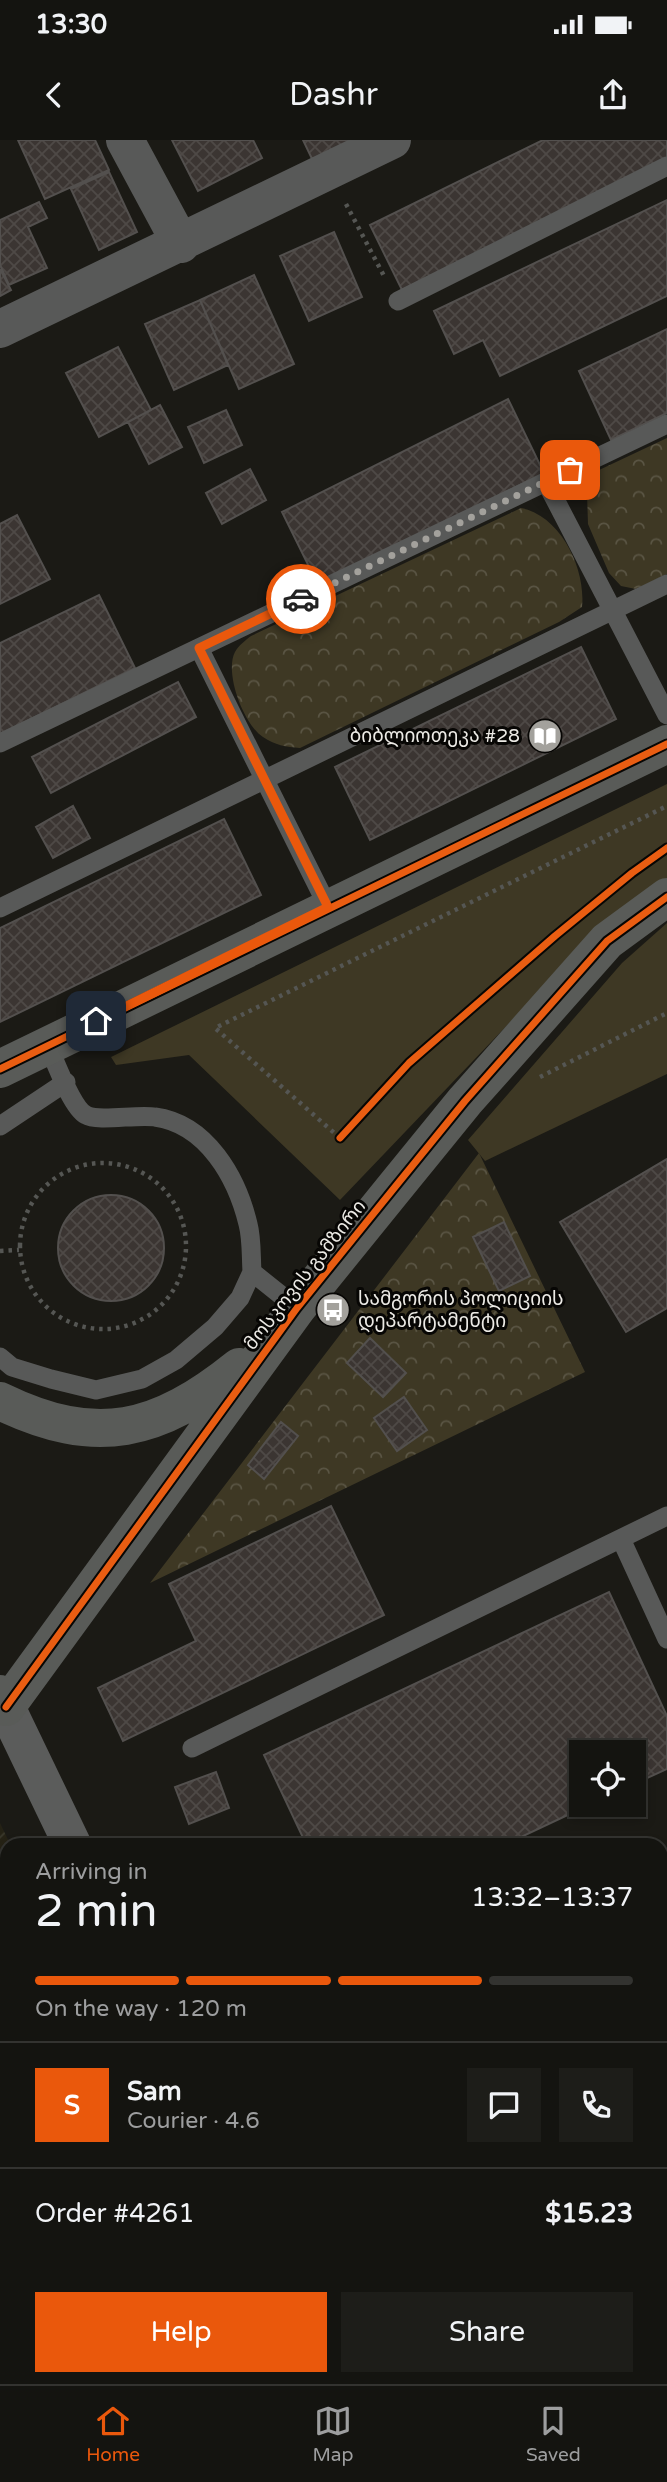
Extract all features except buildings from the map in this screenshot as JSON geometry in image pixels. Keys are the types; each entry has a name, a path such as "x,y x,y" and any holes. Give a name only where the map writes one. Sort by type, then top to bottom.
{"main road":[{"path":"0,1069 667,744"},
{"name":"მოსკოვის გამზირი","path":"2,1704 297,1308 465,1101 607,941 667,897"},
{"path":"0,1401 52,1422 108,1428 142,1424 180,1409 209,1391 274,1340"},
{"path":"2,1704 69,1838"}],"street":[{"path":"125,140 181,244"},
{"path":"0,329 181,244 388,141"}],"lane":[{"path":"397,301 667,166"},
{"path":"0,743 667,424"},
{"path":"546,482 667,715"},
{"path":"0,908 667,584"},
{"path":"199,648 328,907"},
{"path":"0,1357 12,1367 96,1390 142,1379 176,1360 215,1327 240,1298 252,1272 249,1226 235,1184 210,1146 181,1124 156,1116 100,1119 86,1116 78,1108 48,1045"},
{"path":"0,1125 66,1082"},
{"path":"252,1272 297,1308"},
{"path":"192,1748 667,1516"},
{"path":"621,1539 667,1639"}],"path":[{"path":"329,172 397,301"},
{"path":"348,1129 340,1138 215,1028 667,806"},
{"path":"532,1081 667,1013"},
{"path":"107,1162 134,1167 158,1181 176,1203 185,1228 187,1256 179,1283 163,1305 140,1321 113,1329 86,1328 60,1318 39,1301 24,1277 19,1250 22,1222 34,1197 54,1177 79,1165 107,1162"},
{"path":"0,1251 19,1250"}],"shaded area":[{"path":"0,1823 7,1838 0,1838"}],"green space":[{"path":"667,438 667,574 636,589 621,586 609,573 588,524 587,493 597,471"},
{"path":"521,508 548,521 568,546 580,577 582,607 559,622 300,748 276,744 256,731 238,698 232,672 235,652 245,641"},
{"path":"667,784 667,885 601,927 340,1200 189,1055 116,1065 111,1057"},
{"path":"667,923 667,1074 485,1161 468,1140 622,963"},
{"path":"479,1153 585,1372 150,1583"}],"cycle path":[{"path":"0,1069 667,744"},
{"path":"340,1138 409,1063 555,936 667,848"},
{"path":"6,1707 297,1308 465,1101 607,941 667,897"}],"way so far":[{"path":"301,599 570,470"}],"place":[{"name":"ბიბლიოთეკა #28","path":"545,736"},
{"name":"სამგორის პოლიციის დეპარტამენტი","path":"333,1310"}],"route":[{"path":"96,1021 328,907 199,648 301,599"}]}
